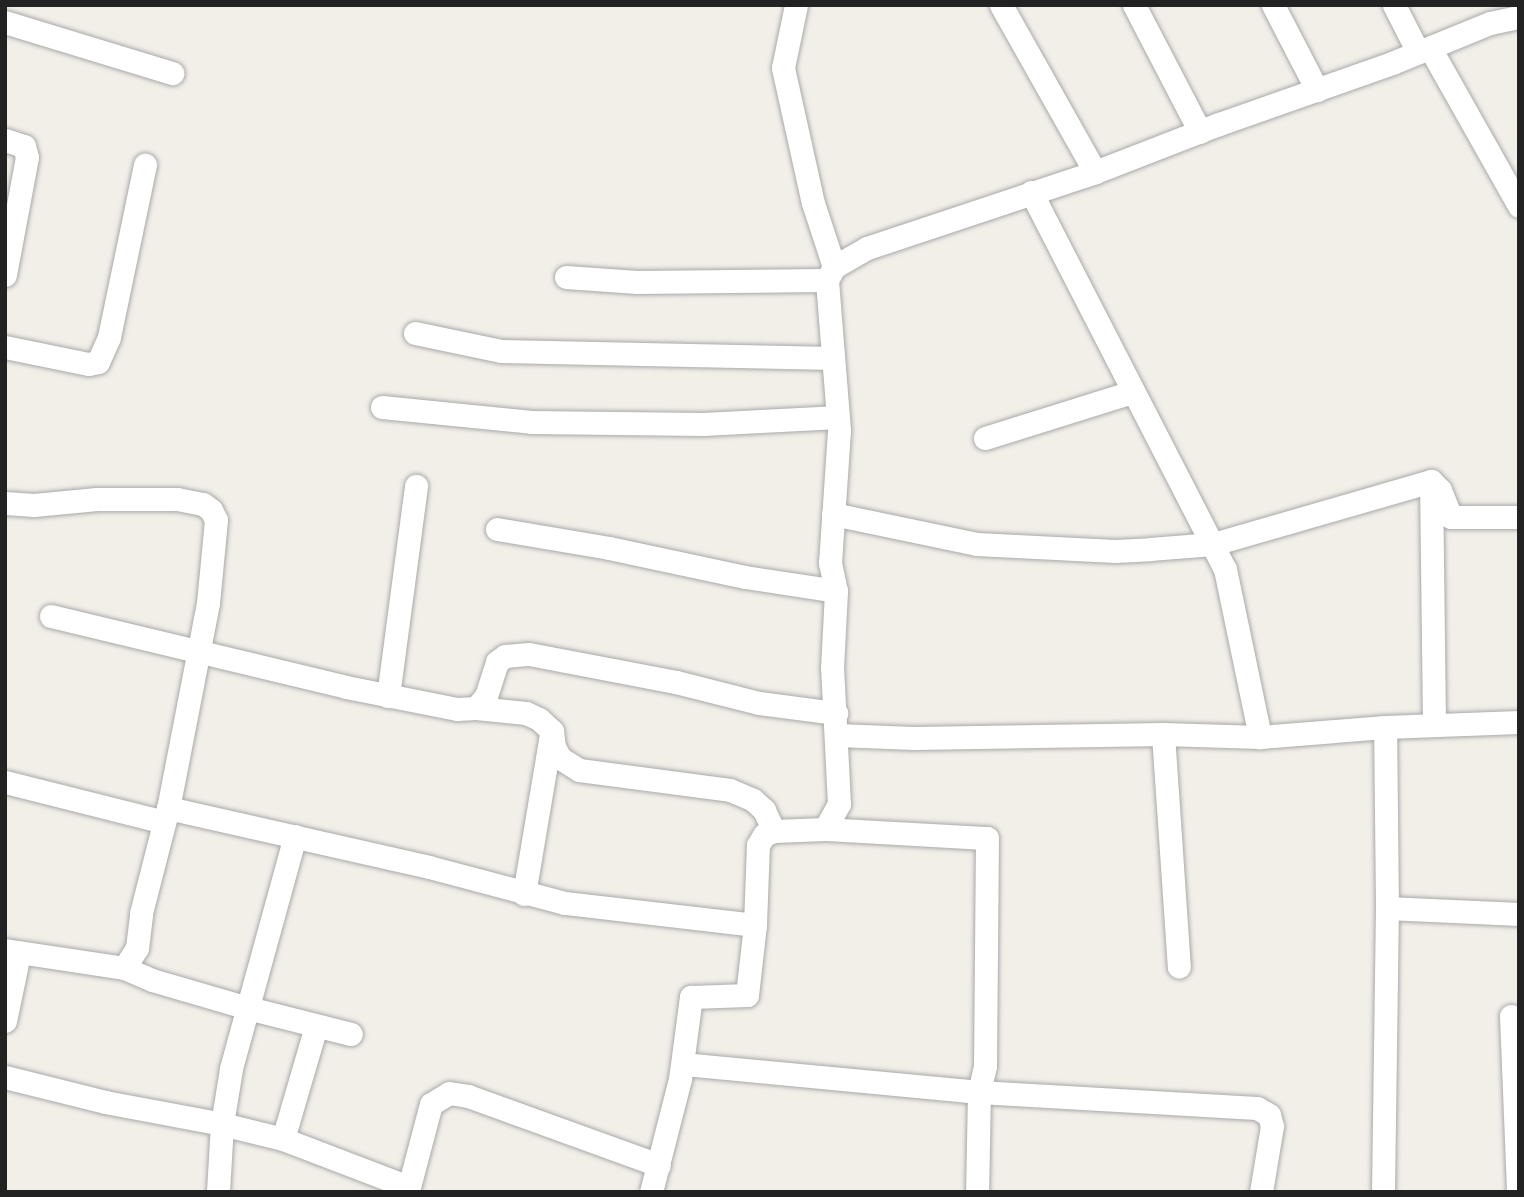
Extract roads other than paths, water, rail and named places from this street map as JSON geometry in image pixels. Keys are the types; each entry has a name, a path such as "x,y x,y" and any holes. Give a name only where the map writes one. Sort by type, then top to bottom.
{"street":[{"path":"796,5 783,68 831,274 833,358 838,417 830,563 836,591 832,668 839,804 825,829"},
{"path":"1001,5 1095,173"},
{"path":"1135,5 1199,132"},
{"path":"1273,5 1317,90"},
{"path":"1394,5 1519,206"},
{"path":"566,277 637,282 831,274 867,248 1095,173 1490,23 1519,17"},
{"path":"5,22 172,73"},
{"path":"5,140 24,146 27,158 5,275"},
{"path":"5,347 88,364 98,362 109,337 145,165"},
{"path":"1031,192 1132,392 1213,544 1230,589 1260,737"},
{"path":"415,333 501,351 833,358"},
{"path":"985,438 1132,392"},
{"path":"382,407 531,422 703,424 838,417"},
{"path":"832,514 977,544 1115,551 1213,544 1432,481"},
{"path":"1432,481 1440,490 1451,517 1519,517"},
{"path":"1432,481 1434,724"},
{"path":"388,696 416,486"},
{"path":"5,503 34,505 124,499 177,499 203,504 216,520 200,652 166,815 141,913 137,948 124,968"},
{"path":"497,529 609,548 745,577 836,591"},
{"path":"51,616 388,696 457,709 526,712 552,731 554,747 560,758 579,770 730,790 753,800 764,810 774,831"},
{"path":"476,708 486,696 497,662 505,656 529,654 676,682 836,724 914,738 1163,734 1260,737 1434,724 1519,722"},
{"path":"1383,1192 1387,908 1385,727"},
{"path":"524,894 552,731"},
{"path":"1163,734 1179,966"},
{"path":"5,782 166,815 295,836 429,867 524,894 625,911 755,925"},
{"path":"652,1192 683,1064 691,997 747,995 755,925 758,845 764,835 774,831 825,829 987,838 985,1066 979,1092 985,1191"},
{"path":"218,1192 222,1124 231,1069 295,836"},
{"path":"1387,908 1519,914"},
{"path":"5,1021 12,952 124,968 152,980 248,1008 351,1034"},
{"path":"1511,1016 1518,1192"},
{"path":"283,1139 316,1026"},
{"path":"683,1064 979,1092 1257,1108 1269,1115 1272,1126 1261,1192"},
{"path":"5,1077 105,1102 222,1124 283,1139 372,1184 409,1187 431,1104 449,1093 481,1101 659,1165"}]}
